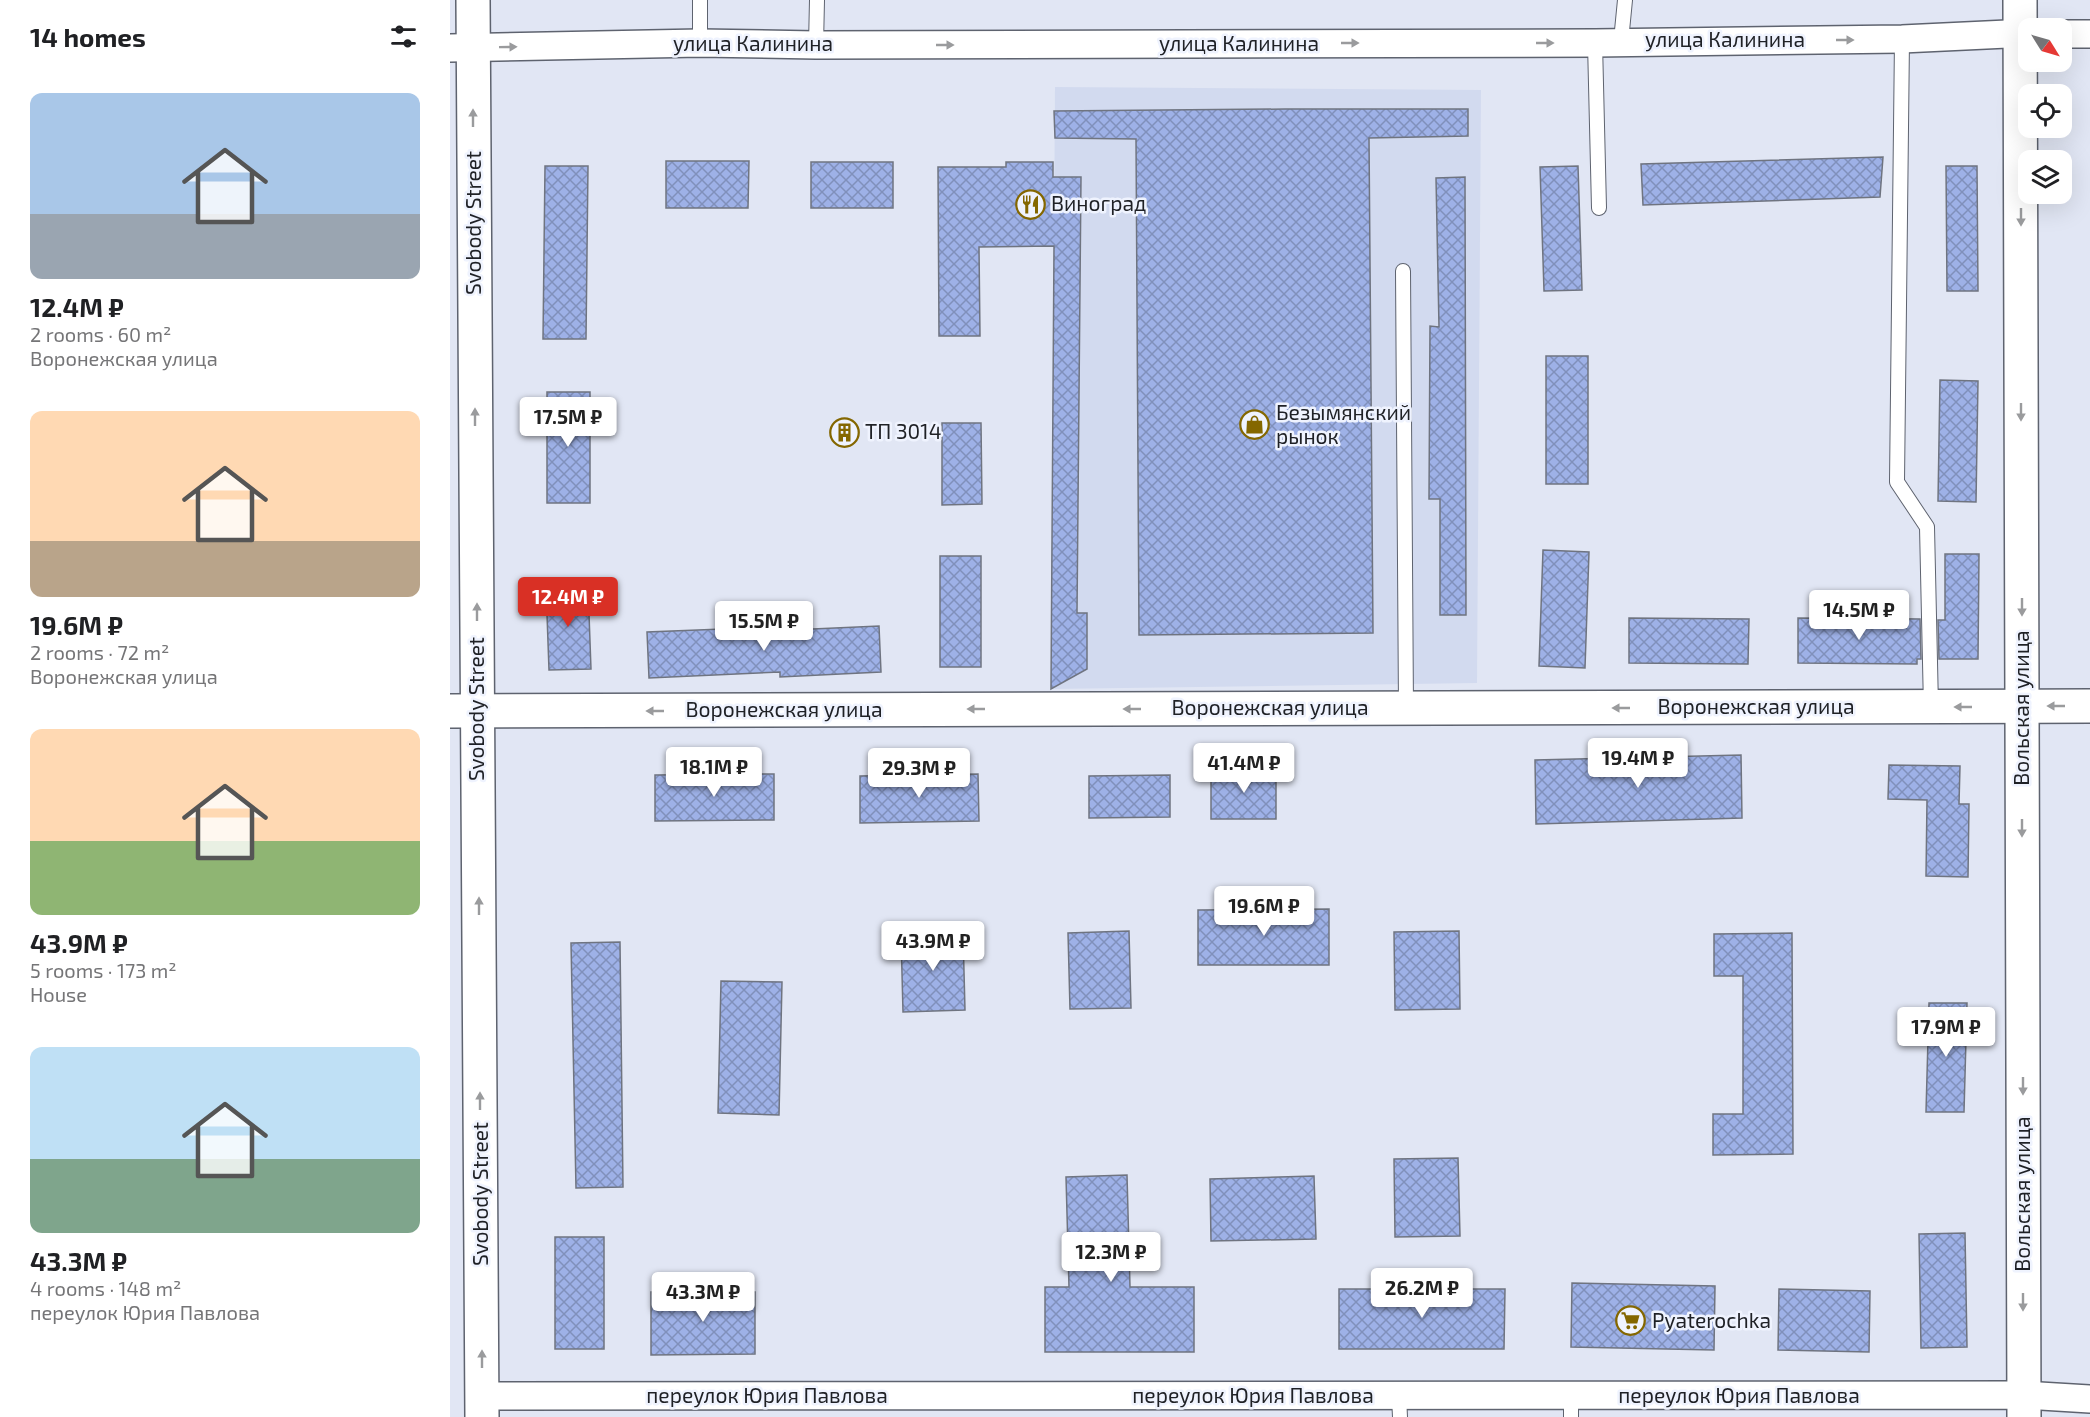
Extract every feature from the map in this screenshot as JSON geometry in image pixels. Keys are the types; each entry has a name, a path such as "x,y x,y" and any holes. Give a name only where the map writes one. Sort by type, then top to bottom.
{"street":[{"name":"Svobody Street","path":"473,0 461,48 464,711 482,1406"},
{"name":"Вольская улица","path":"2020,0 2022,18"},
{"name":"улица Калинина","path":"461,48 700,43 816,45 1608,42 1902,39 2018,33"},
{"path":"2072,34 2090,34"},
{"name":"Вольская улица","path":"2024,72 2022,706 2024,1406"},
{"name":"Воронежская улица","path":"464,711 2090,706"},
{"name":"переулок Юрия Павлова","path":"482,1406 2024,1406 2090,1400"}],"lane":[{"path":"700,0 700,43"},
{"path":"816,45 817,0"},
{"path":"1599,208 1608,42 1625,0"},
{"path":"1902,39 1897,482 1927,527 1931,707"},
{"path":"1404,271 1406,708"}],"shaded area":[{"name":"Безымянский рынок","path":"1055,87 1481,90 1477,683 1051,689"}],"building":[{"name":"Безымянский рынок","path":"1468,109 1468,136 1369,138 1373,633 1139,635 1136,139 1055,138 1054,111"},
{"path":"1883,157 1880,197 1643,205 1641,164"},
{"path":"666,161 749,161 748,208 666,208"},
{"path":"811,162 893,162 893,208 811,208"},
{"path":"1006,162 1053,162 1053,177 1081,177 1077,613 1087,613 1087,669 1051,689 1054,246 979,247 980,336 939,336 938,167 1006,167"},
{"path":"545,166 588,166 586,339 543,339"},
{"path":"1578,166 1582,290 1544,291 1540,167"},
{"path":"1946,166 1977,166 1978,291 1947,291"},
{"path":"1465,177 1466,615 1440,615 1440,499 1429,499 1430,326 1439,327 1436,178"},
{"path":"1546,356 1588,356 1588,484 1546,484"},
{"path":"1940,380 1978,381 1976,502 1938,501"},
{"path":"547,392 590,392 590,503 547,503"},
{"path":"942,423 981,423 982,504 942,505"},
{"path":"1543,550 1589,552 1585,668 1539,666"},
{"path":"1945,554 1979,554 1978,659 1939,659 1938,620 1945,620"},
{"path":"940,556 981,556 981,667 940,667"},
{"path":"588,586 591,669 549,670 546,587"},
{"path":"1629,618 1749,619 1748,664 1629,663"},
{"path":"1798,618 1920,619 1921,659 1917,659 1917,664 1798,663"},
{"path":"879,626 881,672 780,677 780,672 649,678 647,632 748,628 748,632"},
{"path":"1741,755 1742,818 1536,824 1535,760"},
{"path":"1889,765 1960,766 1959,804 1969,804 1968,877 1926,876 1927,800 1888,799"},
{"path":"1276,768 1276,819 1211,819 1211,769"},
{"path":"774,774 774,820 655,821 655,775"},
{"path":"978,774 979,821 860,823 860,776"},
{"path":"1170,775 1170,817 1089,818 1089,776"},
{"path":"1329,909 1329,965 1198,965 1198,910"},
{"path":"1129,931 1131,1008 1070,1009 1068,933"},
{"path":"1459,931 1460,1009 1395,1010 1394,932"},
{"path":"963,933 965,1010 903,1012 901,935"},
{"path":"1792,933 1793,1154 1713,1155 1713,1114 1743,1114 1743,976 1714,976 1714,934"},
{"path":"620,942 623,1187 576,1188 571,943"},
{"path":"721,981 782,982 779,1115 718,1113"},
{"path":"1929,1003 1967,1003 1964,1112 1926,1112"},
{"path":"1458,1158 1460,1236 1395,1237 1394,1159"},
{"path":"1127,1175 1130,1287 1194,1287 1194,1352 1045,1352 1045,1287 1069,1287 1066,1177"},
{"path":"1314,1176 1316,1239 1211,1241 1210,1179"},
{"path":"1965,1233 1967,1347 1921,1348 1919,1234"},
{"path":"555,1237 604,1237 604,1349 555,1349"},
{"path":"1572,1283 1715,1286 1714,1350 1571,1347"},
{"path":"1339,1289 1505,1289 1504,1349 1339,1349"},
{"path":"1779,1289 1870,1291 1869,1352 1778,1350"},
{"path":"651,1292 755,1292 755,1354 651,1355"}],"place":[{"name":"Виноград","path":"1030,204"},
{"name":"Безымянский рынок","path":"1255,425"},
{"name":"ТП 3014","path":"844,432"},
{"name":"Pyaterochka","path":"1631,1321"}]}
